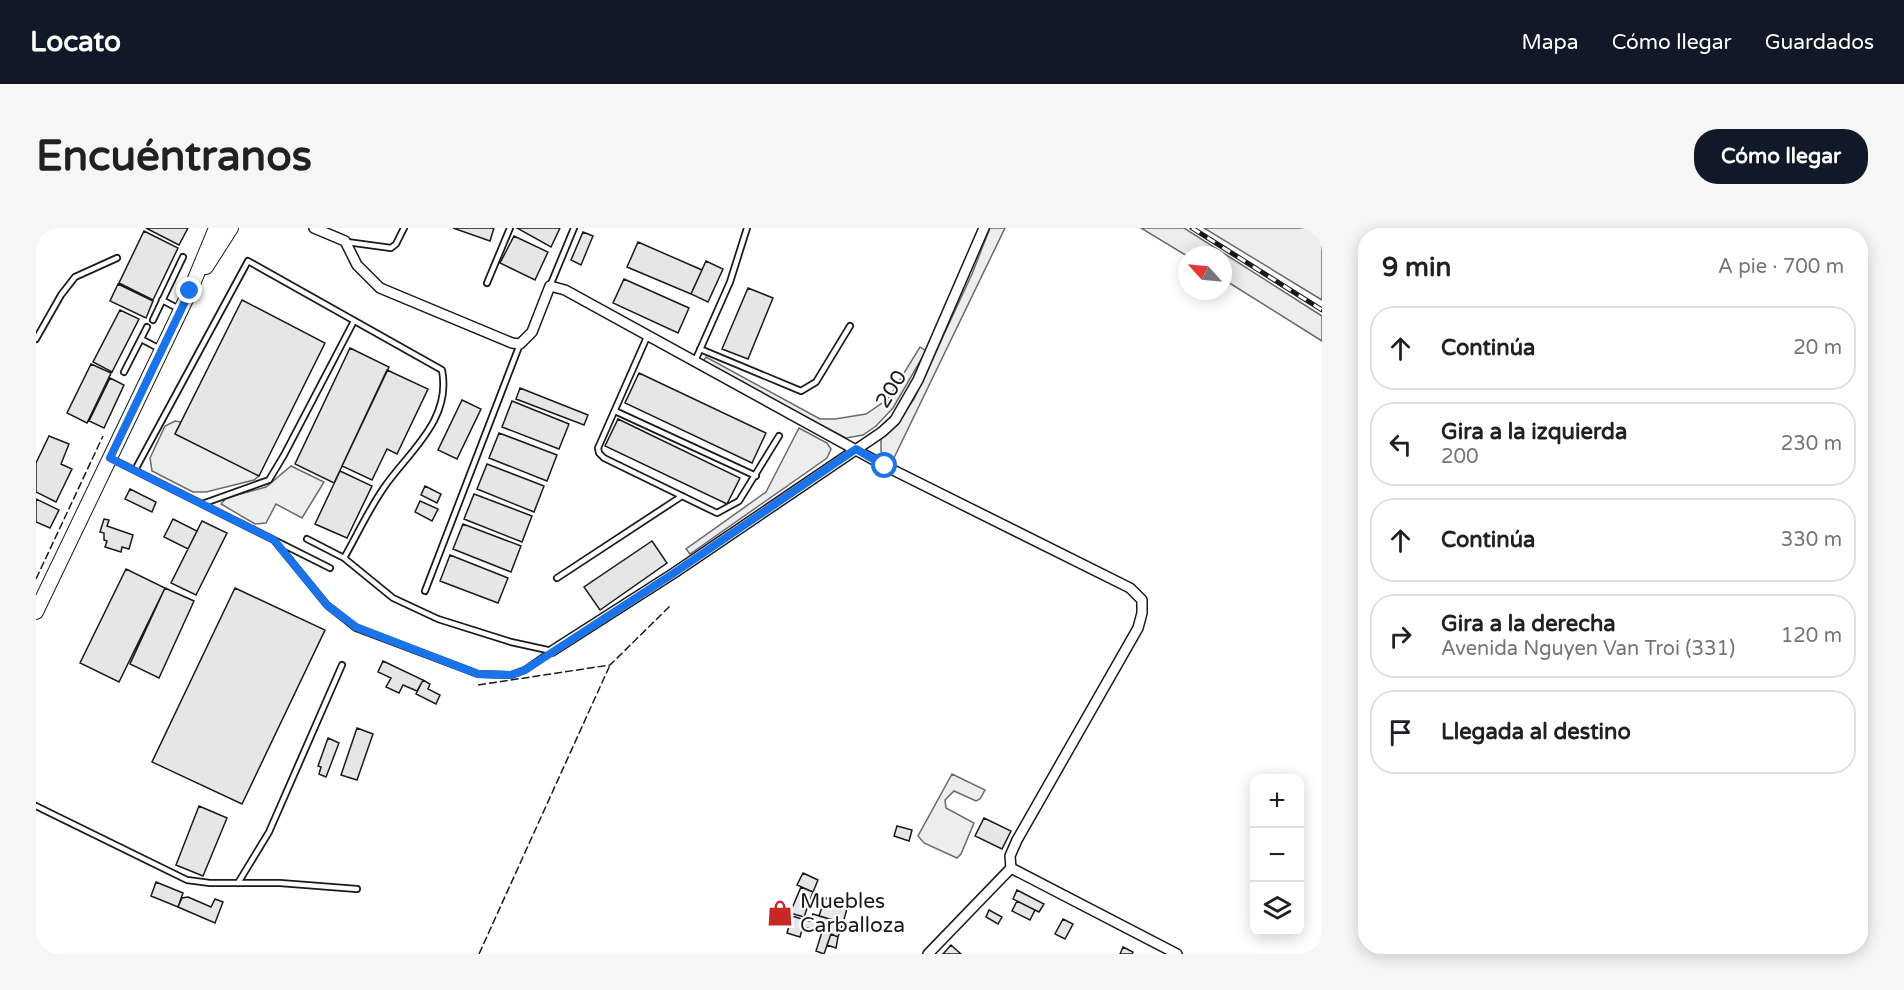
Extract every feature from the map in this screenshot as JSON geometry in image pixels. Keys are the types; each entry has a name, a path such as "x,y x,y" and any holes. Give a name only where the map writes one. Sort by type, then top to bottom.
{"street":[{"path":"36,612 190,291 216,228"},
{"path":"190,291 231,228"},
{"path":"314,228 345,241 357,265 380,288 520,344 532,332 550,286 564,290 885,466 1130,588 1142,600 1142,613 1138,628 1017,840 1010,856 1011,868 928,954"},
{"name":"200","path":"552,651 656,585 882,432 895,420 905,405 960,288 984,228"},
{"path":"1011,868 1177,954"}],"lane":[{"path":"345,241 391,248 396,244 404,228"},
{"path":"487,283 510,228"},
{"path":"550,286 574,228"},
{"path":"694,363 730,282 747,228"},
{"path":"153,320 183,257"},
{"path":"36,339 69,282 80,273 117,258"},
{"path":"135,470 248,261 442,370 445,387 421,445 383,488 344,558"},
{"path":"162,300 181,310"},
{"path":"202,504 269,480 354,321"},
{"path":"700,349 801,391 816,382 850,326"},
{"path":"124,372 147,327"},
{"path":"647,337 598,448 599,453 717,513 739,501 779,436"},
{"path":"141,339 162,350"},
{"path":"425,591 520,344"},
{"path":"615,411 756,476"},
{"path":"110,458 330,568"},
{"path":"557,578 682,496"},
{"path":"307,539 344,558 393,598 438,618 511,642 552,651"},
{"path":"274,540 327,605 356,627 478,674 511,675 525,670 552,651"},
{"path":"238,883 269,832 342,664"},
{"path":"36,806 187,880 280,883 357,889"}],"shaded area":[{"path":"990,228 1005,228 892,462 884,458 881,451 881,438 900,420 914,399 972,274"},
{"path":"1141,228 1184,228 1212,246 1178,246 1178,251"},
{"path":"1204,228 1322,228 1322,300"},
{"path":"1232,259 1322,316 1322,341 1232,285"},
{"path":"920,347 926,351 893,408 876,426 863,435 846,438 706,364 704,360 706,357 820,419 835,419 866,414 888,399"},
{"path":"175,421 181,422 175,434 259,476 254,480 206,492 193,492 152,471 150,458 165,426"},
{"path":"799,428 827,443 831,449 827,458 690,554 686,549 766,492"},
{"path":"291,466 324,482 302,518 276,504 266,523 255,524 221,504 226,498 266,487"},
{"path":"952,774 985,790 980,799 976,801 954,791 945,800 946,808 974,823 961,854 957,858 924,843 918,836"}],"building":[{"path":"146,228 188,228 179,245"},
{"path":"453,228 494,228 490,241"},
{"path":"517,228 560,228 551,247"},
{"path":"144,231 178,248 153,300 119,283"},
{"path":"583,232 593,236 581,265 571,260"},
{"path":"514,236 548,252 535,280 500,263"},
{"path":"638,242 702,270 691,294 627,267"},
{"path":"706,261 723,269 708,302 691,294"},
{"path":"624,279 689,308 678,333 613,303"},
{"path":"118,284 153,301 146,318 110,301"},
{"path":"748,288 773,298 748,359 722,349"},
{"path":"242,300 325,343 259,476 175,434"},
{"path":"120,310 139,319 112,372 93,362"},
{"path":"350,348 389,367 334,483 295,464"},
{"path":"91,364 111,373 87,423 67,413"},
{"path":"387,370 428,389 397,454 387,449 372,480 342,466"},
{"path":"639,373 766,433 752,463 625,403"},
{"path":"110,378 124,385 104,428 89,421"},
{"path":"520,388 588,415 584,425 516,399"},
{"path":"462,400 481,409 457,459 438,450"},
{"path":"512,401 569,424 559,449 502,427"},
{"path":"618,419 740,478 727,504 605,446"},
{"path":"499,433 557,455 547,481 489,458"},
{"path":"49,436 69,444 61,464 72,469 56,502 36,492 36,463"},
{"path":"487,464 544,486 534,512 477,489"},
{"path":"340,471 372,486 347,538 315,524"},
{"path":"425,486 441,494 437,503 421,495"},
{"path":"130,489 156,502 152,512 125,499"},
{"path":"474,494 532,516 522,542 464,519"},
{"path":"36,499 59,510 50,528 36,522"},
{"path":"420,501 438,509 432,521 415,512"},
{"path":"104,519 109,520 107,526 133,535 129,549 122,547 121,552 105,547 107,541 104,540 104,533 100,532"},
{"path":"173,519 197,531 188,549 164,537"},
{"path":"202,521 227,533 196,595 171,583"},
{"path":"463,524 521,546 511,572 453,549"},
{"path":"652,541 667,563 600,610 584,587"},
{"path":"450,555 508,578 498,603 440,581"},
{"path":"126,569 165,588 119,682 80,663"},
{"path":"165,588 194,601 159,678 130,664"},
{"path":"235,588 325,630 242,804 152,762"},
{"path":"383,661 423,680 417,691 403,685 399,693 386,687 391,678 378,672"},
{"path":"423,680 430,684 428,689 440,695 436,704 416,694"},
{"path":"357,728 373,734 357,780 341,775"},
{"path":"328,738 339,743 326,777 319,774 321,767 318,766"},
{"path":"199,806 227,818 203,876 176,865"},
{"path":"984,818 1011,831 1002,849 975,836"},
{"path":"897,826 912,830 909,841 894,836"},
{"path":"803,873 818,880 813,892 797,885"},
{"path":"156,882 183,893 178,907 151,896"},
{"path":"801,887 813,892 804,917 790,913"},
{"path":"1017,890 1044,904 1039,912 1013,899"},
{"path":"188,897 211,907 215,899 223,902 215,923 178,907 182,898"},
{"path":"825,898 848,905 843,923 819,916"},
{"path":"1017,901 1035,910 1030,920 1012,911"},
{"path":"989,910 1002,917 998,924 986,917"},
{"path":"813,914 843,923 838,937 831,934 824,954 816,951 822,932 803,927 805,920 810,921"},
{"path":"792,916 805,920 800,937 787,933"},
{"path":"1063,919 1073,924 1065,939 1055,934"},
{"path":"831,934 838,937 836,948 827,945"},
{"path":"951,945 961,954 943,954"},
{"path":"1123,947 1133,952 1132,954 1120,954"}],"railway":[{"path":"1192,228 1322,310"}],"fence":[{"path":"36,579 103,436"},
{"path":"478,685 610,665 670,606"},
{"path":"479,954 610,665"}],"place":[{"name":"Muebles Carballoza","path":"780,913"}],"route":[{"path":"190,291 110,458 274,540 302,578 327,605 356,627 478,674 511,675 525,670 674,573 856,449 885,466"}]}
